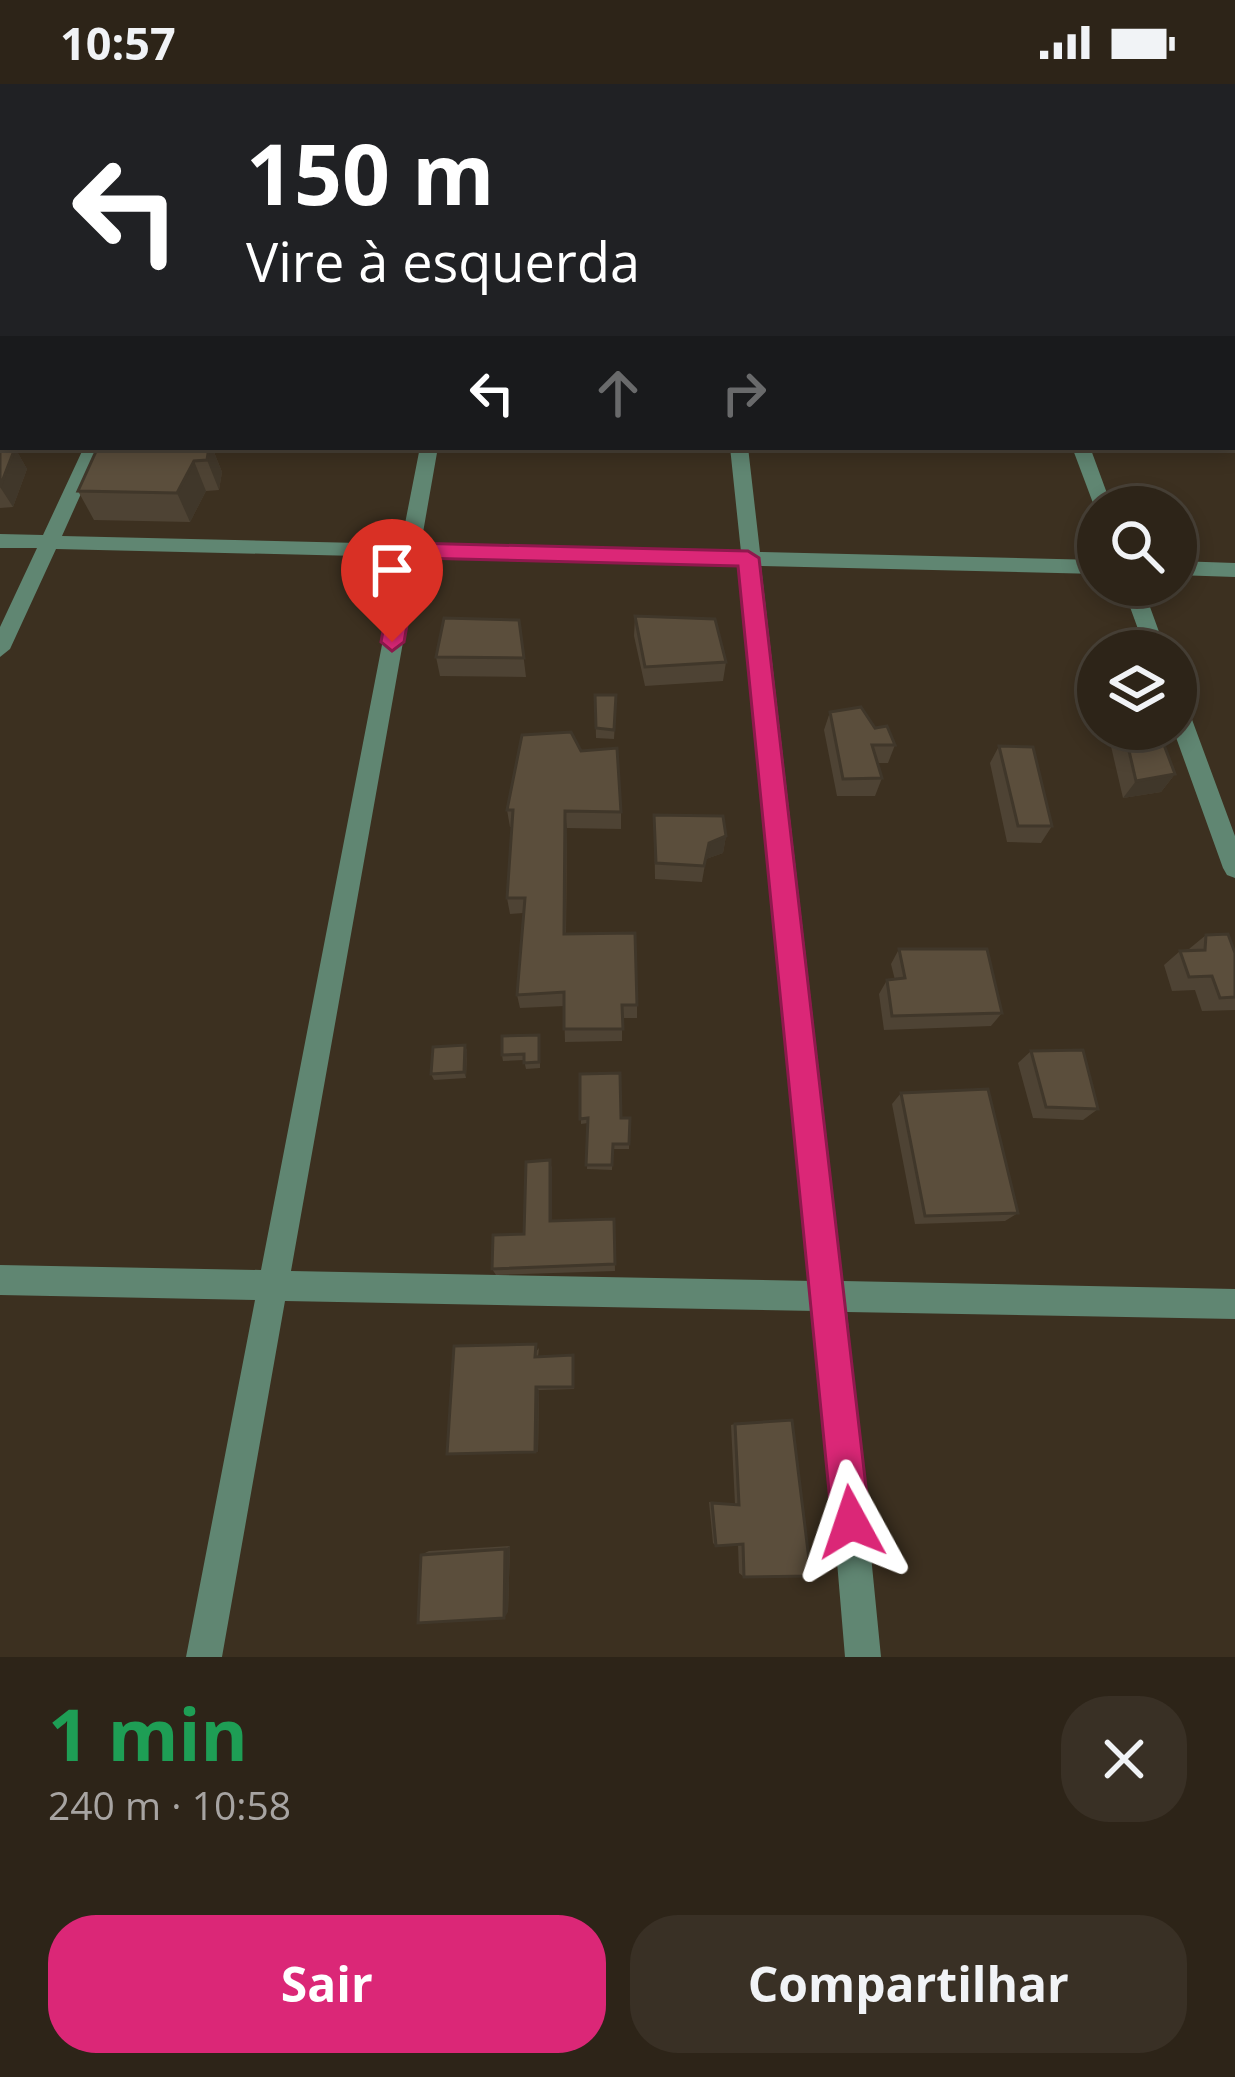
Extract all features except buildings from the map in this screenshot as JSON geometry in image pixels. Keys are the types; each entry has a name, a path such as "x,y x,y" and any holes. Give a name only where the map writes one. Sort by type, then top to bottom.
{"street":[{"path":"0,649 92,450"},
{"path":"204,1657 427,450"},
{"path":"739,450 830,1297 863,1657"},
{"path":"1083,450 1096,486"},
{"path":"0,541 1077,566"},
{"path":"1197,569 1235,570"},
{"path":"1192,750 1235,868"},
{"path":"0,1280 1235,1304"}],"route":[{"path":"392,642 409,550 748,558 851,1522"}]}
